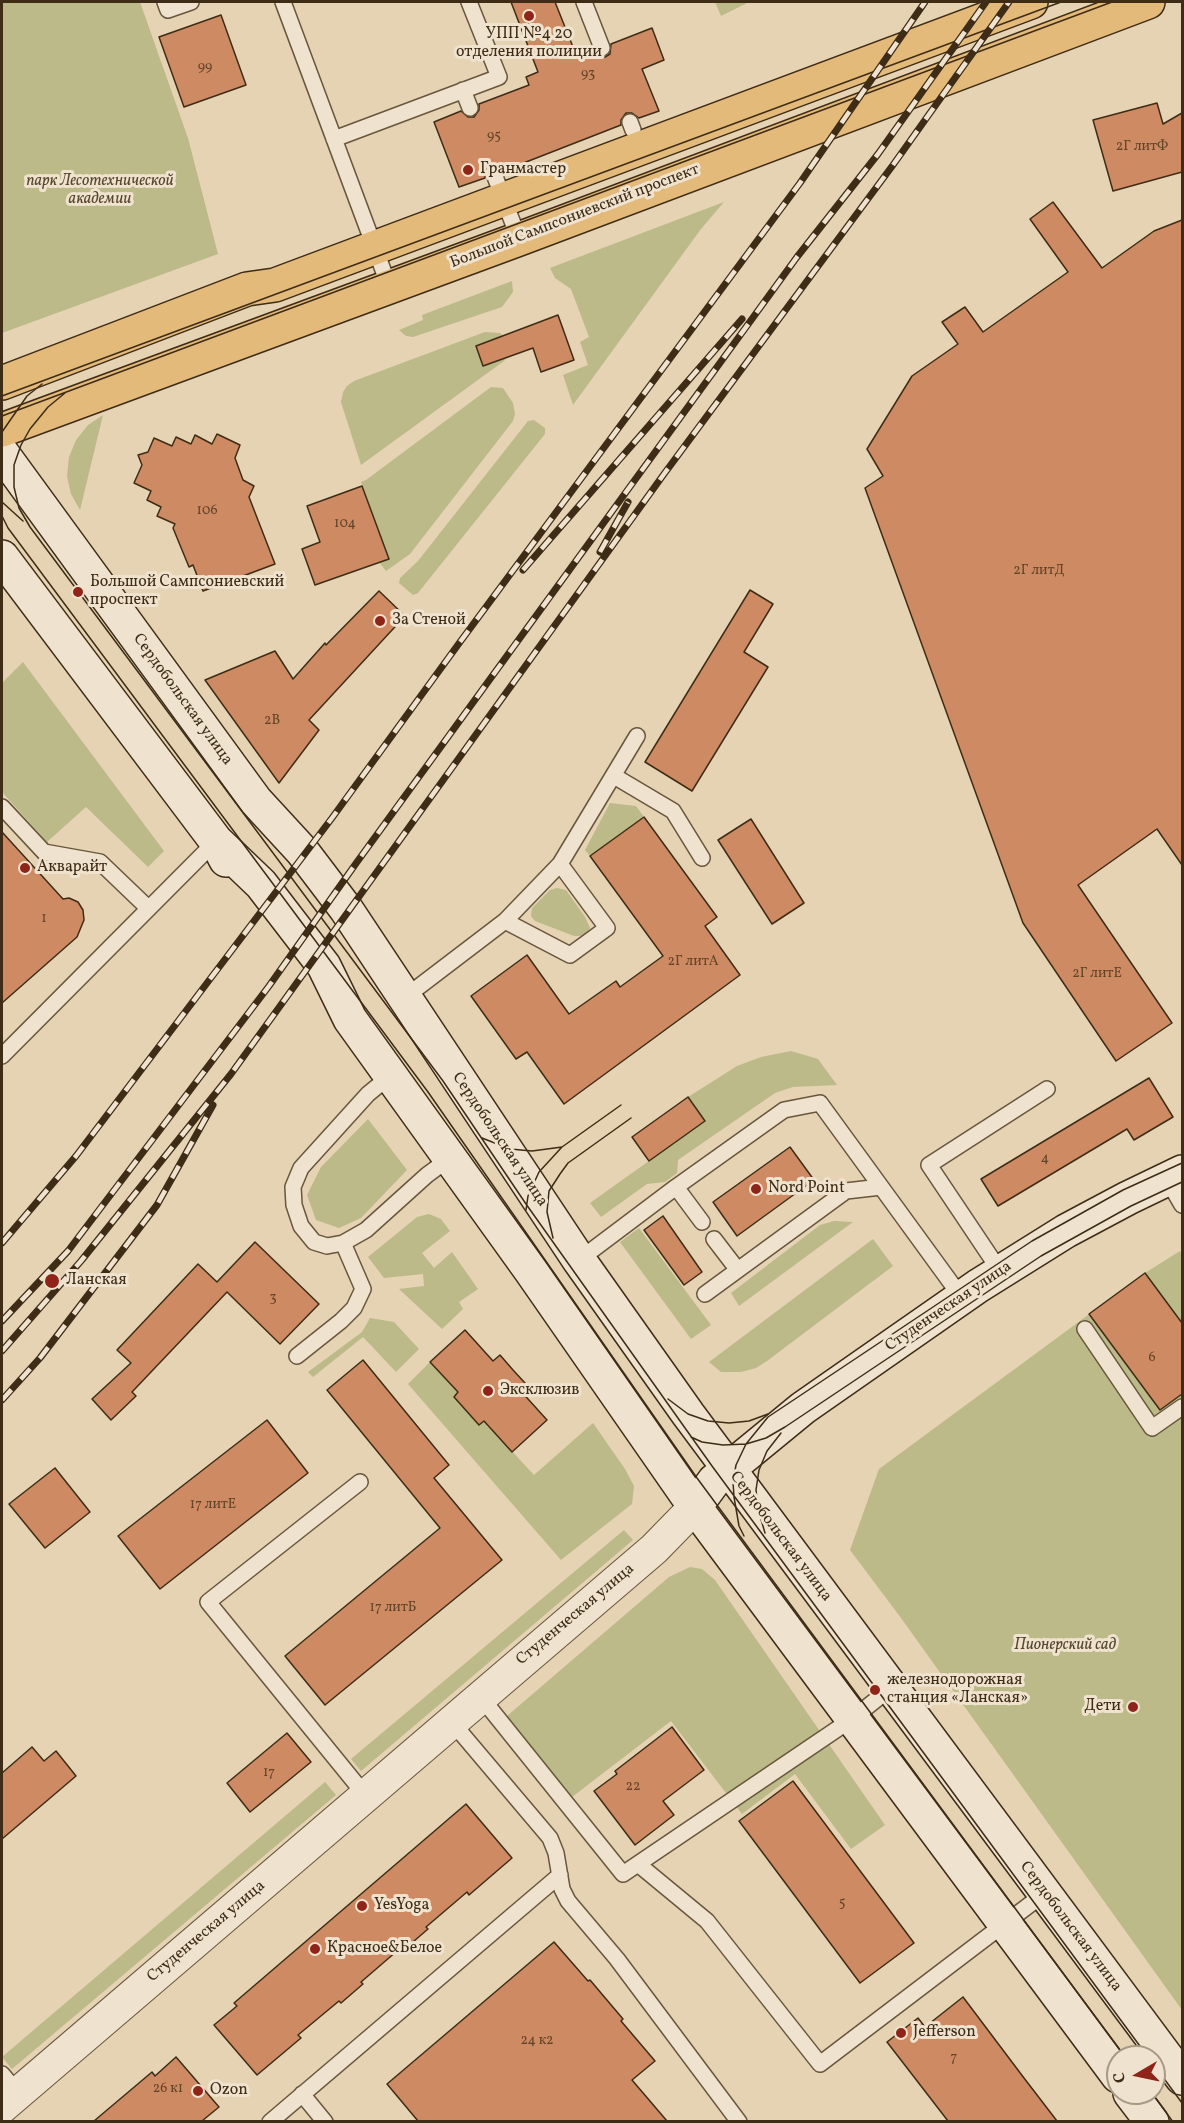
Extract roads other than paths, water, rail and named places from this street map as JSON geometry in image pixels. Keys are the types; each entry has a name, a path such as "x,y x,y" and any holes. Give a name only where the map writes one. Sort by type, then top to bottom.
{"main road":[{"path":"2,383 247,289 275,285 375,248 499,187 1031,2"},
{"name":"Большой Сампсониевский проспект","path":"2,430 519,239 1148,2"},
{"name":"Сердобольская улица","path":"2,453 256,801 290,864 332,918 399,991 579,1260 728,1468 1182,2078"},
{"path":"2,557 216,841 261,884 324,966 350,1019 531,1271 695,1507 1106,2060"},
{"name":"Студенческая улица","path":"695,1507 714,1481 728,1468 803,1408 1000,1271 1066,1231 1177,1186"},
{"path":"1139,2105 1152,2121"}],"street":[{"name":"Студенческая улица","path":"7,2092 366,1796 654,1549 695,1507"}],"lane":[{"path":"165,2 168,10 191,2"},
{"path":"283,2 389,286"},
{"path":"334,139 499,77 469,2"},
{"path":"584,2 602,48"},
{"path":"463,90 470,108"},
{"path":"499,187 519,239"},
{"path":"399,991 505,921 560,864 637,736"},
{"path":"614,776 673,811 702,858"},
{"path":"2,807 44,852 100,862 148,908"},
{"path":"2,1056 216,841"},
{"path":"505,921 570,956 607,928 560,864"},
{"path":"390,1076 368,1094 301,1168 293,1187 294,1204 301,1226 314,1242 327,1246 343,1243 366,1230 427,1175 450,1158"},
{"path":"1000,1271 929,1165 1047,1089"},
{"path":"579,1260 784,1110 820,1103 962,1298"},
{"path":"676,1187 702,1222"},
{"path":"705,1294 736,1269 846,1191 881,1187"},
{"path":"714,1239 736,1269"},
{"path":"297,1356 354,1308 363,1289 343,1243"},
{"path":"1085,1329 1152,1428 1182,1407"},
{"path":"360,1482 208,1602 366,1796"},
{"path":"480,1696 623,1874 852,1719 892,1687"},
{"path":"451,1721 550,1838 556,1852 562,1889 568,1901 617,1959 739,2121"},
{"path":"638,1864 707,1921 820,2064 1045,1893"},
{"path":"270,2121 560,1875"},
{"path":"302,2094 325,2121"}],"tram line":[{"path":"2,396 1061,2"},
{"path":"2,416 1112,2"},
{"path":"2,432 27,396 42,384"},
{"path":"65,393 48,407 30,429 14,465 14,487 19,508 30,527 443,1081 526,1204 712,1466 1139,2045"},
{"path":"2,502 23,521"},
{"path":"2,516 8,528 428,1092 697,1478 1116,2045"},
{"path":"526,1210 528,1196 539,1172 562,1147 621,1105"},
{"path":"553,1238 547,1212 549,1191 560,1174 568,1163 631,1118"},
{"path":"482,1138 510,1149 532,1151 562,1147"},
{"path":"744,1536 739,1526 734,1497 733,1482 736,1465 746,1444 768,1417 1032,1241 1123,1190 1182,1163"},
{"path":"691,1437 702,1442 723,1445 746,1444 766,1438 1041,1256 1131,1206 1182,1182"},
{"path":"668,1399 688,1414 708,1421 729,1423 749,1421 768,1414"},
{"path":"765,1533 758,1509 756,1490 759,1470 767,1451 781,1433"},
{"path":"1166,2081 1182,2103"},
{"path":"1161,2105 1173,2122"}],"railway":[{"path":"2,1243 76,1156 332,818 800,183 925,2"},
{"path":"2,1321 68,1251 269,986 797,257 878,154 986,2"},
{"path":"2,1351 81,1261 231,1074 664,474 893,165 1009,2"},
{"path":"523,570 742,319"},
{"path":"600,552 628,502"},
{"path":"2,1400 40,1358 157,1205 213,1105"}],"place":[{"name":"УПП №4 20 отделения полиции","path":"529,16"},
{"name":"Гранмастер","path":"468,170"},
{"name":"Большой Сампсониевский проспект","path":"78,592"},
{"name":"За Стеной","path":"380,621"},
{"name":"Акварайт","path":"25,868"},
{"name":"Nord Point","path":"756,1189"},
{"name":"Ланская","path":"52,1281"},
{"name":"Эксклюзив","path":"488,1391"},
{"name":"железнодорожная станция «Ланская»","path":"875,1690"},
{"name":"Дети","path":"1133,1707"},
{"name":"YesYoga","path":"362,1906"},
{"name":"Красное&Белое","path":"315,1949"},
{"name":"Jefferson","path":"901,2033"},
{"name":"Ozon","path":"198,2091"}],"park label":[{"name":"парк Лесотехнической академии","path":"100,191"},
{"name":"Пионерский сад","path":"1065,1646"}]}
